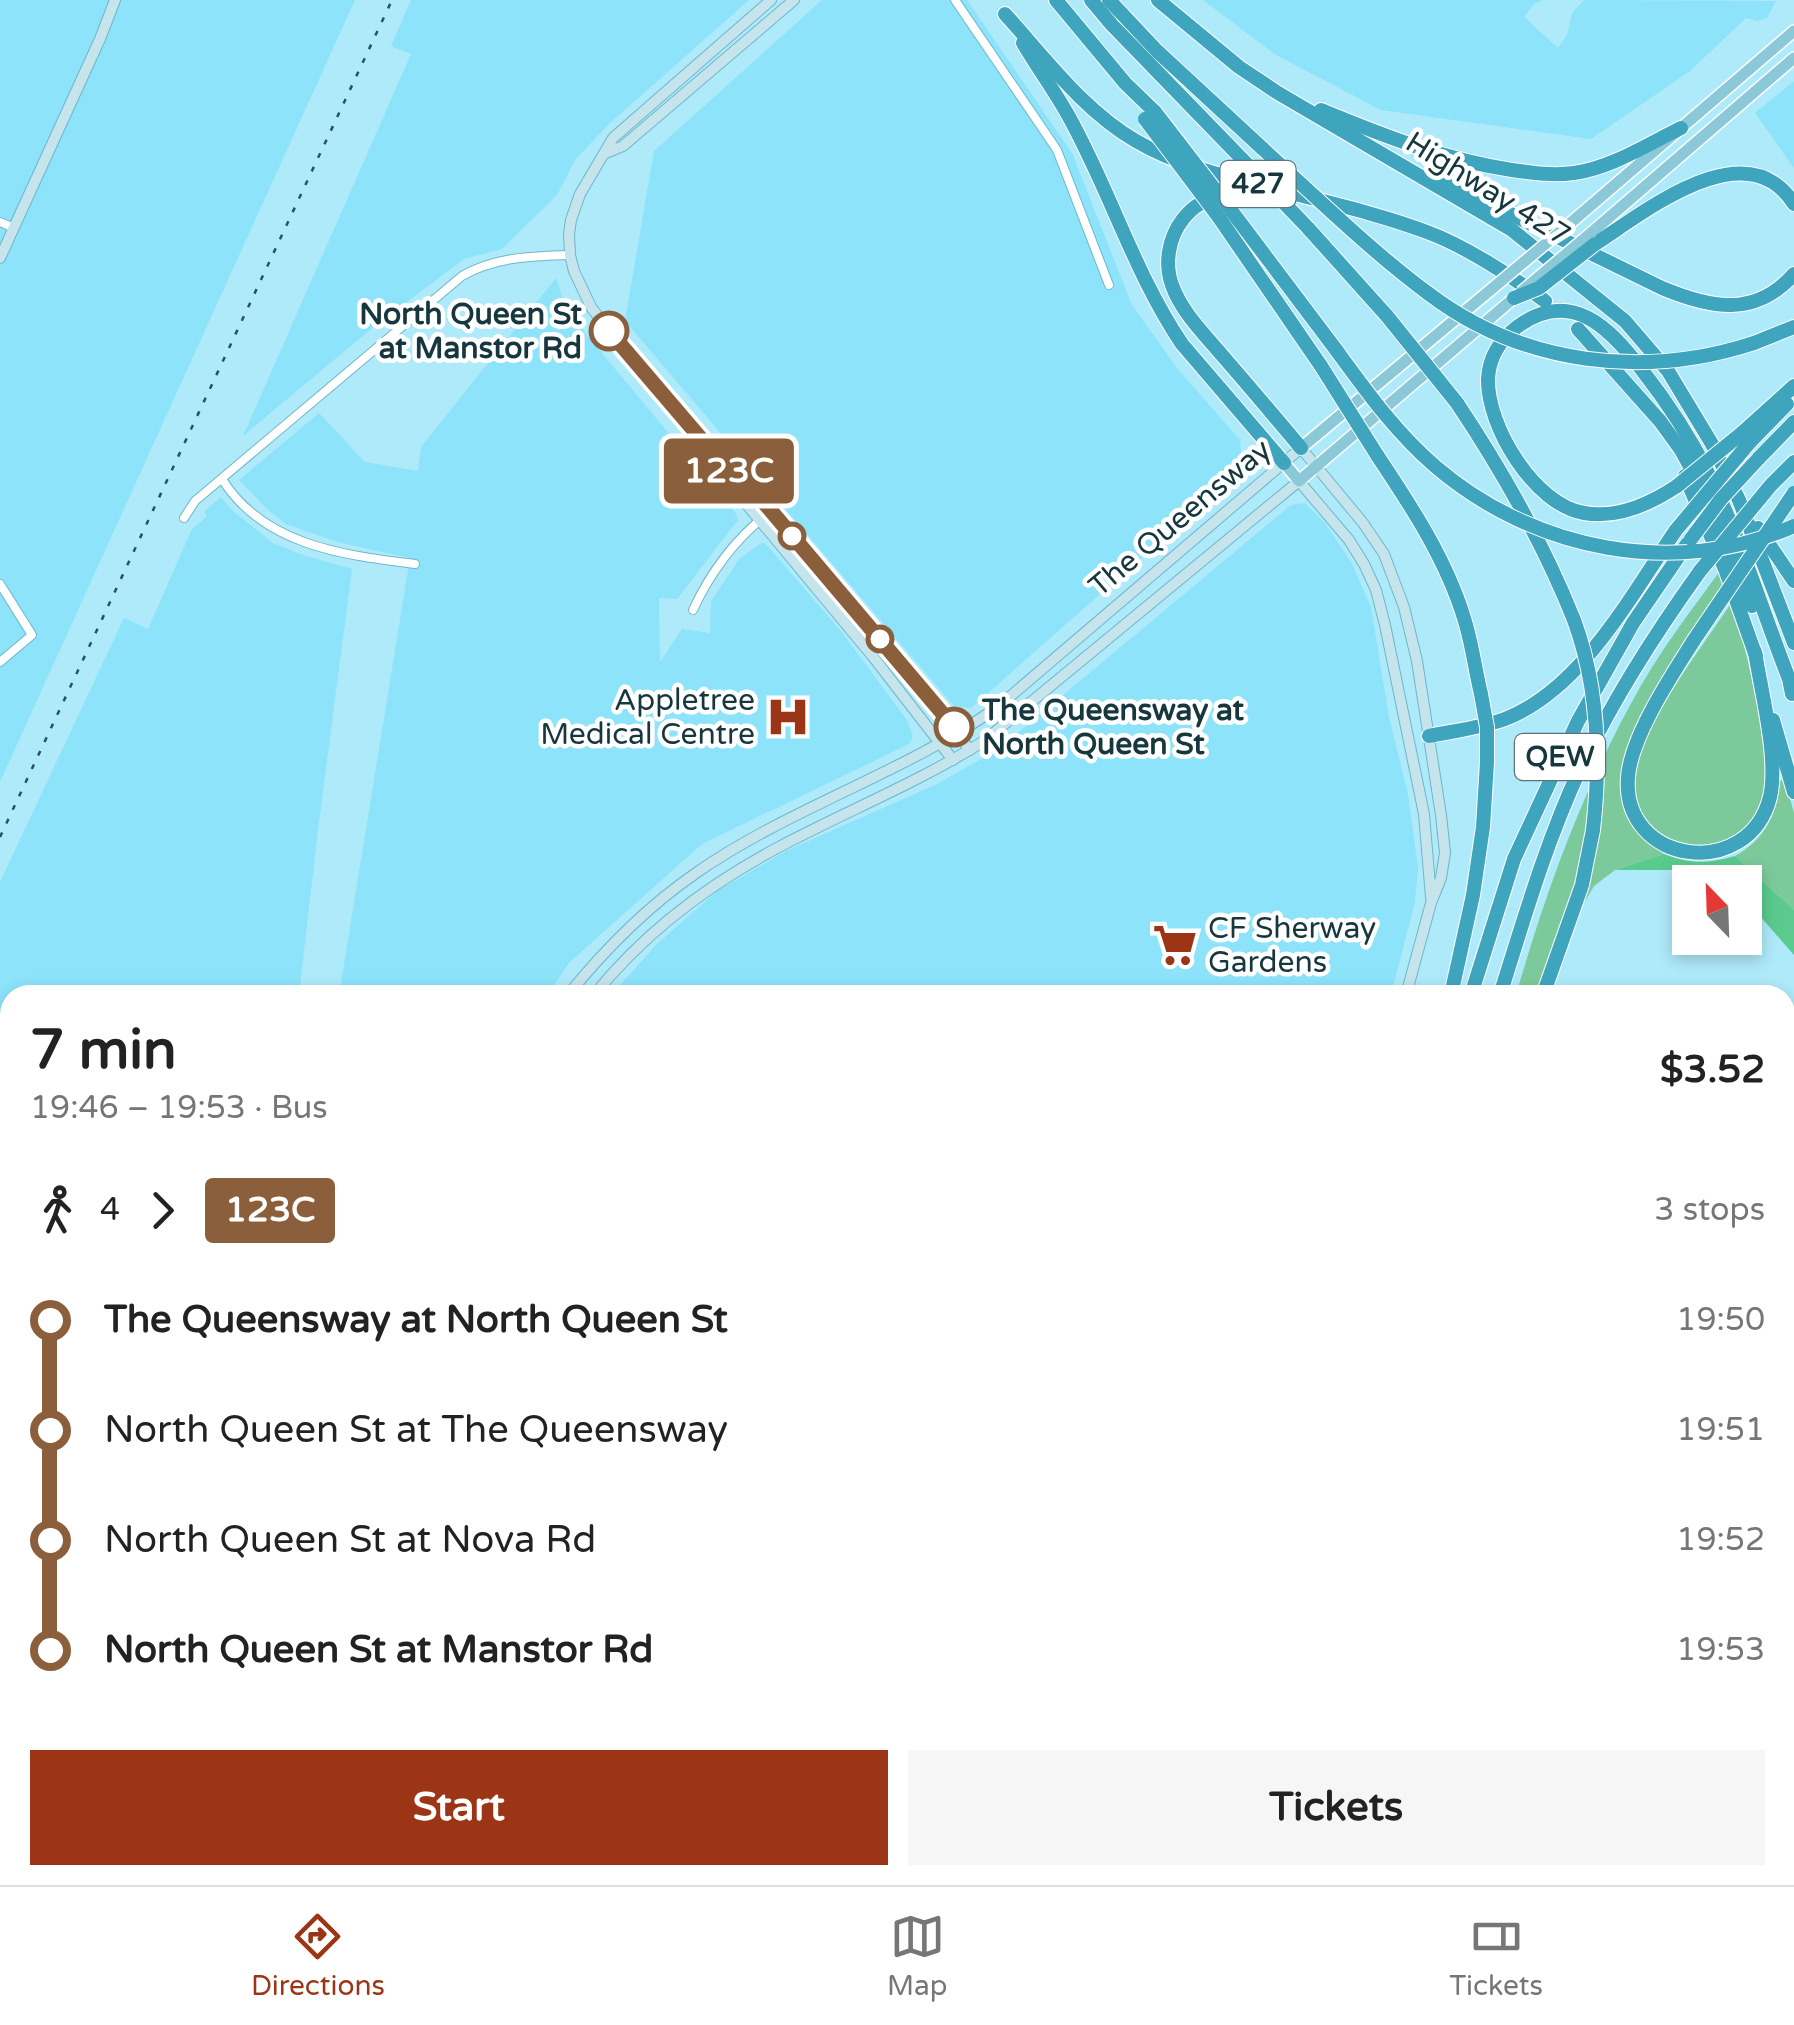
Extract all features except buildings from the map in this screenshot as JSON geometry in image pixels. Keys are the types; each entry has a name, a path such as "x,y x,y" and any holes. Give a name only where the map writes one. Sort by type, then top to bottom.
{"highway":[{"name":"427","path":"996,0 1088,103 1133,140 1212,172 1430,233 1546,301"},
{"path":"1056,0 1393,423 1437,468 1486,504 1533,527 1572,540 1661,553 1732,546 1794,526"},
{"path":"1091,0 1387,316 1457,403 1520,503 1546,554 1582,642 1599,759 1593,830 1582,885 1547,985"},
{"path":"1109,0 1157,51 1263,149 1429,294 1509,338 1572,357 1622,363 1676,362 1730,351 1794,327"},
{"path":"1158,0 1239,67 1360,142 1662,288 1696,301 1746,304 1768,296 1794,274"},
{"path":"1005,14 1068,116 1168,324 1284,464"},
{"path":"1278,93 1426,152 1538,174 1574,173 1600,166 1681,128"},
{"name":"Highway 427","path":"1360,142 1512,230 1612,308 1638,334 1668,372 1712,444 1739,500 1794,643"},
{"path":"1514,298 1539,288 1593,238 1715,176 1742,173 1761,177 1784,191 1794,204"},
{"path":"1301,448 1183,306 1170,279 1169,248 1177,228 1193,208 1227,194 1241,192 1360,211"},
{"path":"1224,213 1403,494 1444,565 1464,618 1486,727 1487,762 1473,896 1453,985"},
{"path":"1793,696 1752,579 1708,473 1677,418 1629,354 1599,323 1567,312 1542,314 1504,339 1490,367 1490,396 1522,468 1545,494 1575,511 1598,515 1645,504 1677,486 1746,437 1794,396"},
{"path":"1578,330 1681,450 1710,505 1793,696"},
{"path":"1428,736 1503,720 1532,706 1564,680 1598,642 1746,437 1794,386"},
{"path":"1646,406 1699,505 1726,569 1794,792"},
{"name":"QEW","path":"1474,985 1514,860 1578,720 1633,623 1721,498 1794,422"},
{"path":"1503,985 1533,887 1581,768 1622,688 1700,571 1794,462"},
{"path":"1754,652 1771,763 1771,793 1766,810 1758,824 1738,842 1721,850 1692,854 1672,848 1650,835 1633,811 1628,774 1636,745 1694,640 1794,493"},
{"path":"1739,500 1794,581"}],"main road":[{"path":"0,258 115,0"},
{"path":"771,0 613,138 575,206 570,255 580,288 602,322 732,475 744,479 920,685 970,750"},
{"path":"605,154 622,146 794,0"},
{"name":"The Queensway","path":"577,985 610,946 699,871 792,818 939,744 1019,690 1794,32"},
{"path":"1593,238 1794,58"},
{"name":"The Queensway","path":"602,985 672,916 711,888 777,848 970,750 1018,715 1514,298"},
{"path":"1301,448 1384,554 1408,625 1420,677 1442,815 1444,852 1441,878 1409,985"},
{"path":"1284,464 1349,540 1376,590 1424,814 1432,903"},
{"path":"732,475 733,488 874,658 952,760"},
{"path":"1408,741 1428,736"},
{"path":"1411,757 1430,753"},
{"path":"777,848 787,839 792,818"}],"street":[{"path":"955,0 1057,150 1109,285"},
{"path":"0,222 14,228"},
{"path":"184,518 195,501 462,276 502,260 570,255"},
{"path":"222,480 251,514 294,538 346,555 415,564"},
{"path":"693,610 726,556 771,511"},
{"path":"0,584 32,634 0,662"}],"shaded area":[{"path":"0,0 355,0 0,782"},
{"path":"411,0 749,0 609,124 575,160 557,195 502,249 464,259 371,329 243,436 411,54 391,46"},
{"path":"822,0 967,0 1072,153 1132,305 1177,368 1240,440 1242,469 971,708 954,706 625,321 654,151"},
{"path":"1203,0 1543,0 1534,4 1524,17 1558,48 1567,35 1572,13 1584,0 1776,1 1767,18 1746,18 1690,71 1591,139 1381,110 1276,55"},
{"path":"1794,81 1794,168 1755,113"},
{"path":"556,278 567,311 738,520 677,599 659,598 660,662 682,629 710,633 711,601 740,558 765,543 840,630 907,720 913,736 910,743 702,844 570,962 554,985 341,985 410,558 337,542 286,524 239,480 319,413 365,462 418,471 421,447"},
{"path":"221,497 273,543 352,569 300,985 0,985 0,882 124,618 148,629 192,529 207,516 204,512"},
{"name":"CF Sherway Gardens","path":"1305,503 1325,523 1352,564 1371,607 1389,717 1408,794 1418,868 1415,902 1394,985 620,985 657,944 717,891 788,850 935,785 997,750 1291,505"}],"green space":[{"path":"1720,571 1726,587 1629,746 1624,764 1622,794 1629,819 1664,854 1615,870 1594,886 1540,985 1519,985 1555,875 1603,758 1651,669"},
{"path":"1732,602 1762,729 1765,790 1757,812 1745,828 1729,840 1691,847 1672,841 1655,829 1637,802 1634,774 1660,710"},
{"path":"1785,780 1794,813 1794,910 1762,881 1762,865 1745,865 1735,856 1768,825 1779,781"},
{"path":"1664,854 1699,862 1735,856 1745,865 1672,865 1672,870 1615,870"},
{"path":"1762,881 1794,910 1794,955 1762,918"}],"railway":[{"path":"0,837 392,0"}],"bus line":[{"name":"123C","path":"609,331 732,475 744,479 954,727"}],"place":[{"name":"North Queen St at Manstor Rd","path":"609,331"},
{"name":"Appletree Medical Centre","path":"788,717"},
{"name":"The Queensway at North Queen St","path":"954,727"},
{"name":"CF Sherway Gardens","path":"1175,945"}]}
